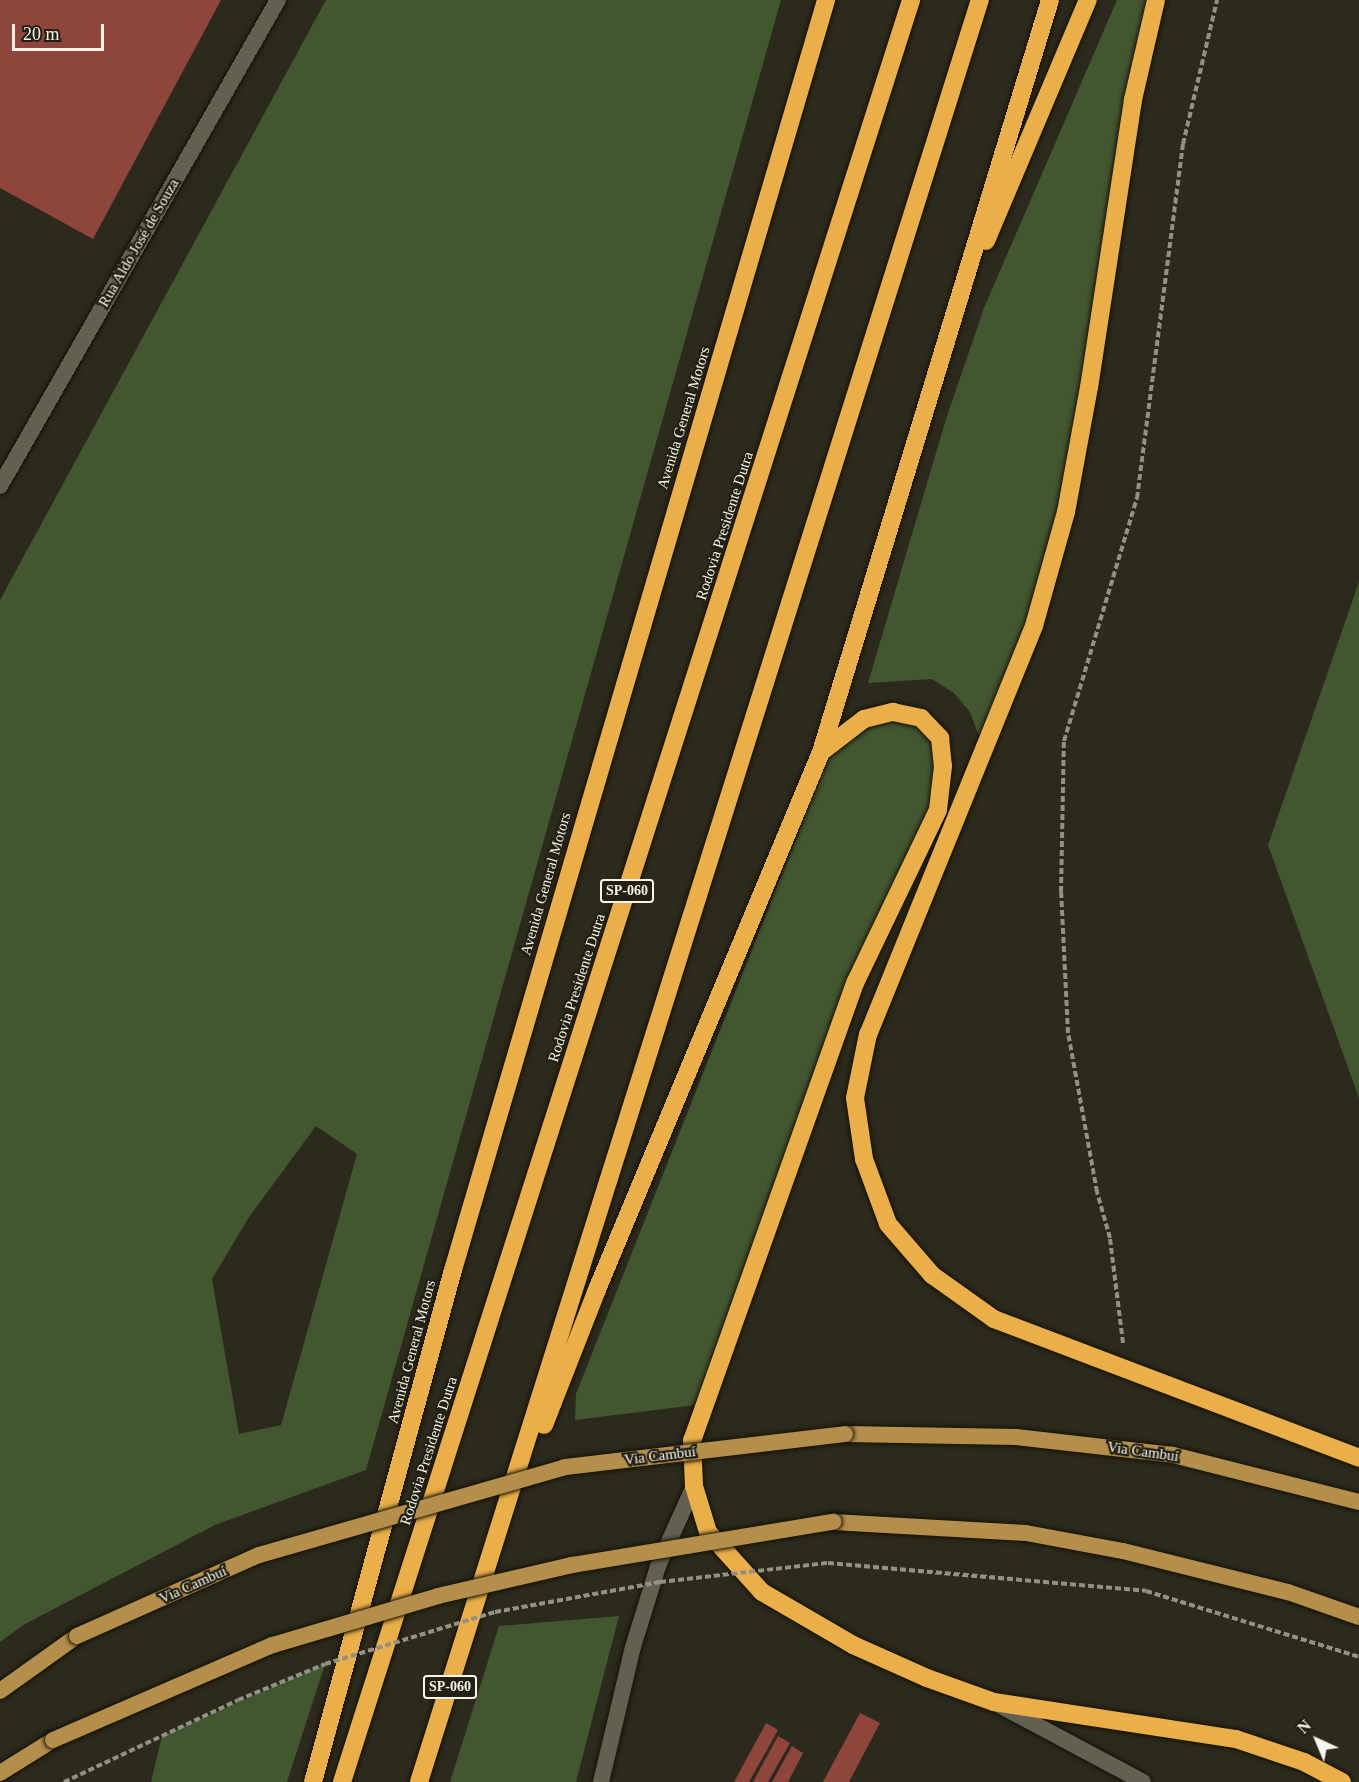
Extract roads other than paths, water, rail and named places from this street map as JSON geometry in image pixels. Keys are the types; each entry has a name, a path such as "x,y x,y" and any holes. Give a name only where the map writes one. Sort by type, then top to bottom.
{"highway":[{"name":"Avenida General Motors","path":"313,1782 453,1270 826,0"},
{"name":"Rodovia Presidente Dutra","path":"342,1782 911,0"},
{"name":"SP-060","path":"419,1782 980,0"},
{"path":"480,1592 596,1292 821,752 945,336 1050,0"},
{"path":"945,336 1088,0"},
{"path":"1156,0 1133,100 1089,387 1053,558 1034,626 868,1034 855,1098 864,1160 888,1224 932,1275 994,1319 1359,1458"},
{"path":"821,752 864,719 893,712 921,718 940,738 943,766 938,810 855,983 830,1047 692,1440 694,1486 708,1532 762,1592 853,1646 994,1702 1236,1739 1304,1762 1342,1782"}],"main road":[{"name":"Via Cambuí","path":"0,1691 77,1636 259,1555 565,1467 845,1434 1016,1437 1173,1455 1359,1502"},
{"path":"0,1773 53,1740 273,1645 438,1596 572,1565 833,1522 1037,1535 1123,1551 1288,1592 1359,1617"}],"street":[{"name":"Rua Aldo José de Souza","path":"0,486 278,0"},
{"path":"601,1782 636,1637 658,1566 694,1486"},
{"path":"994,1702 1143,1782"}]}
